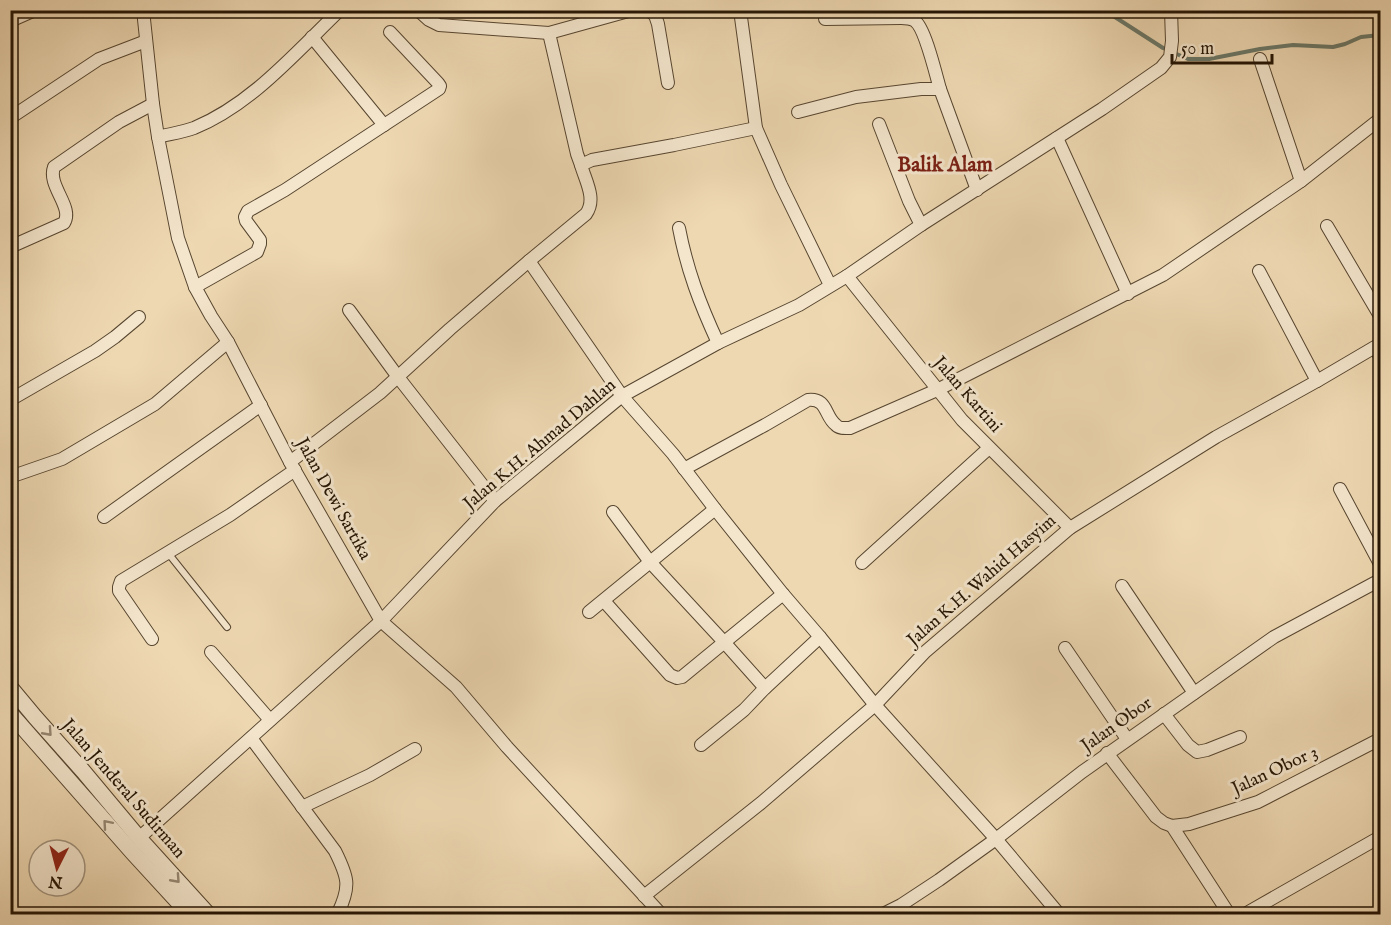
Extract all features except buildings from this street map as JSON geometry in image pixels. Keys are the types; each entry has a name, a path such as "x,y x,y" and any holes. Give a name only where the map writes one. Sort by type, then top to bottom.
{"street":[{"path":"10,21 35,10"},
{"name":"Jalan Dewi Sartika","path":"143,10 158,137 178,238 195,287 228,342 293,466 381,621 456,687 507,747 661,915"},
{"path":"158,137 192,128 243,99 277,72 340,10"},
{"path":"418,10 439,25 549,33 632,10"},
{"path":"648,10 655,15 658,24 668,83"},
{"path":"740,10 756,128 830,285"},
{"name":"Jalan K.H. Ahmad Dahlan","path":"139,838 381,621 495,501 622,396 718,343 799,305 847,276 1161,68 1170,57 1173,41 1171,10"},
{"path":"825,19 908,18 915,21 926,42 940,89 977,190"},
{"path":"195,287 257,252 260,240 245,217 248,212 437,91 440,86 390,32"},
{"path":"152,639 119,591 121,581 230,515 293,466 589,210 590,195 577,154 549,33"},
{"path":"312,37 384,126"},
{"path":"10,118 99,59 146,41"},
{"path":"1260,59 1301,181"},
{"path":"798,112 856,98 921,89 940,89"},
{"path":"10,247 64,223 66,220 67,212 54,184 52,173 54,167 119,122 153,104"},
{"path":"684,469 765,426 808,400 820,402 835,425 850,428 937,390 1128,294 1163,275 1301,181 1380,119"},
{"path":"879,124 909,201 921,225"},
{"path":"581,165 592,160 756,128"},
{"path":"1058,138 1128,294"},
{"path":"1327,226 1380,316"},
{"path":"679,228 685,260 702,309 718,343"},
{"path":"529,261 622,396 665,445 783,594 875,705 996,839 1059,915"},
{"path":"1259,271 1317,381"},
{"name":"Jalan Kartini","path":"847,276 962,420 1070,528"},
{"path":"349,310 495,501"},
{"path":"10,400 95,351 139,317"},
{"path":"10,477 62,459 155,404 228,342"},
{"name":"Jalan K.H. Wahid Hasyim","path":"644,896 762,803 875,705 925,652 1070,528 1216,437 1376,346"},
{"path":"104,517 261,405"},
{"path":"862,563 989,448"},
{"path":"1340,489 1380,564"},
{"path":"589,612 715,509"},
{"path":"613,512 650,562 765,688"},
{"name":"Jalan Obor","path":"883,915 939,880 1107,753 1274,637 1380,580"},
{"path":"1122,586 1194,693"},
{"path":"604,601 670,675 680,678 783,594"},
{"path":"701,745 744,710 820,637"},
{"path":"1065,648 1127,739"},
{"path":"211,652 270,720"},
{"name":"Jalan Jenderal Sudirman","path":"10,687 208,915"},
{"name":"Jalan Jenderal Sudirman","path":"10,713 189,915"},
{"path":"1164,714 1188,745 1197,752 1239,737"},
{"path":"251,738 335,851 345,870 346,894 338,913"},
{"name":"Jalan Obor 3","path":"1172,826 1189,824 1258,802 1380,739"},
{"path":"302,807 370,775 416,749"},
{"path":"1107,753 1156,818 1172,826 1229,915"},
{"path":"1245,915 1380,837"}],"lane":[{"path":"1376,346 1380,364"},
{"path":"167,552 227,627"}],"waterway":[{"path":"1104,10 1163,48 1188,59 1209,59 1293,45 1333,47 1361,37 1380,35"}],"district":[{"name":"Balik Alam","path":"945,165"}]}
